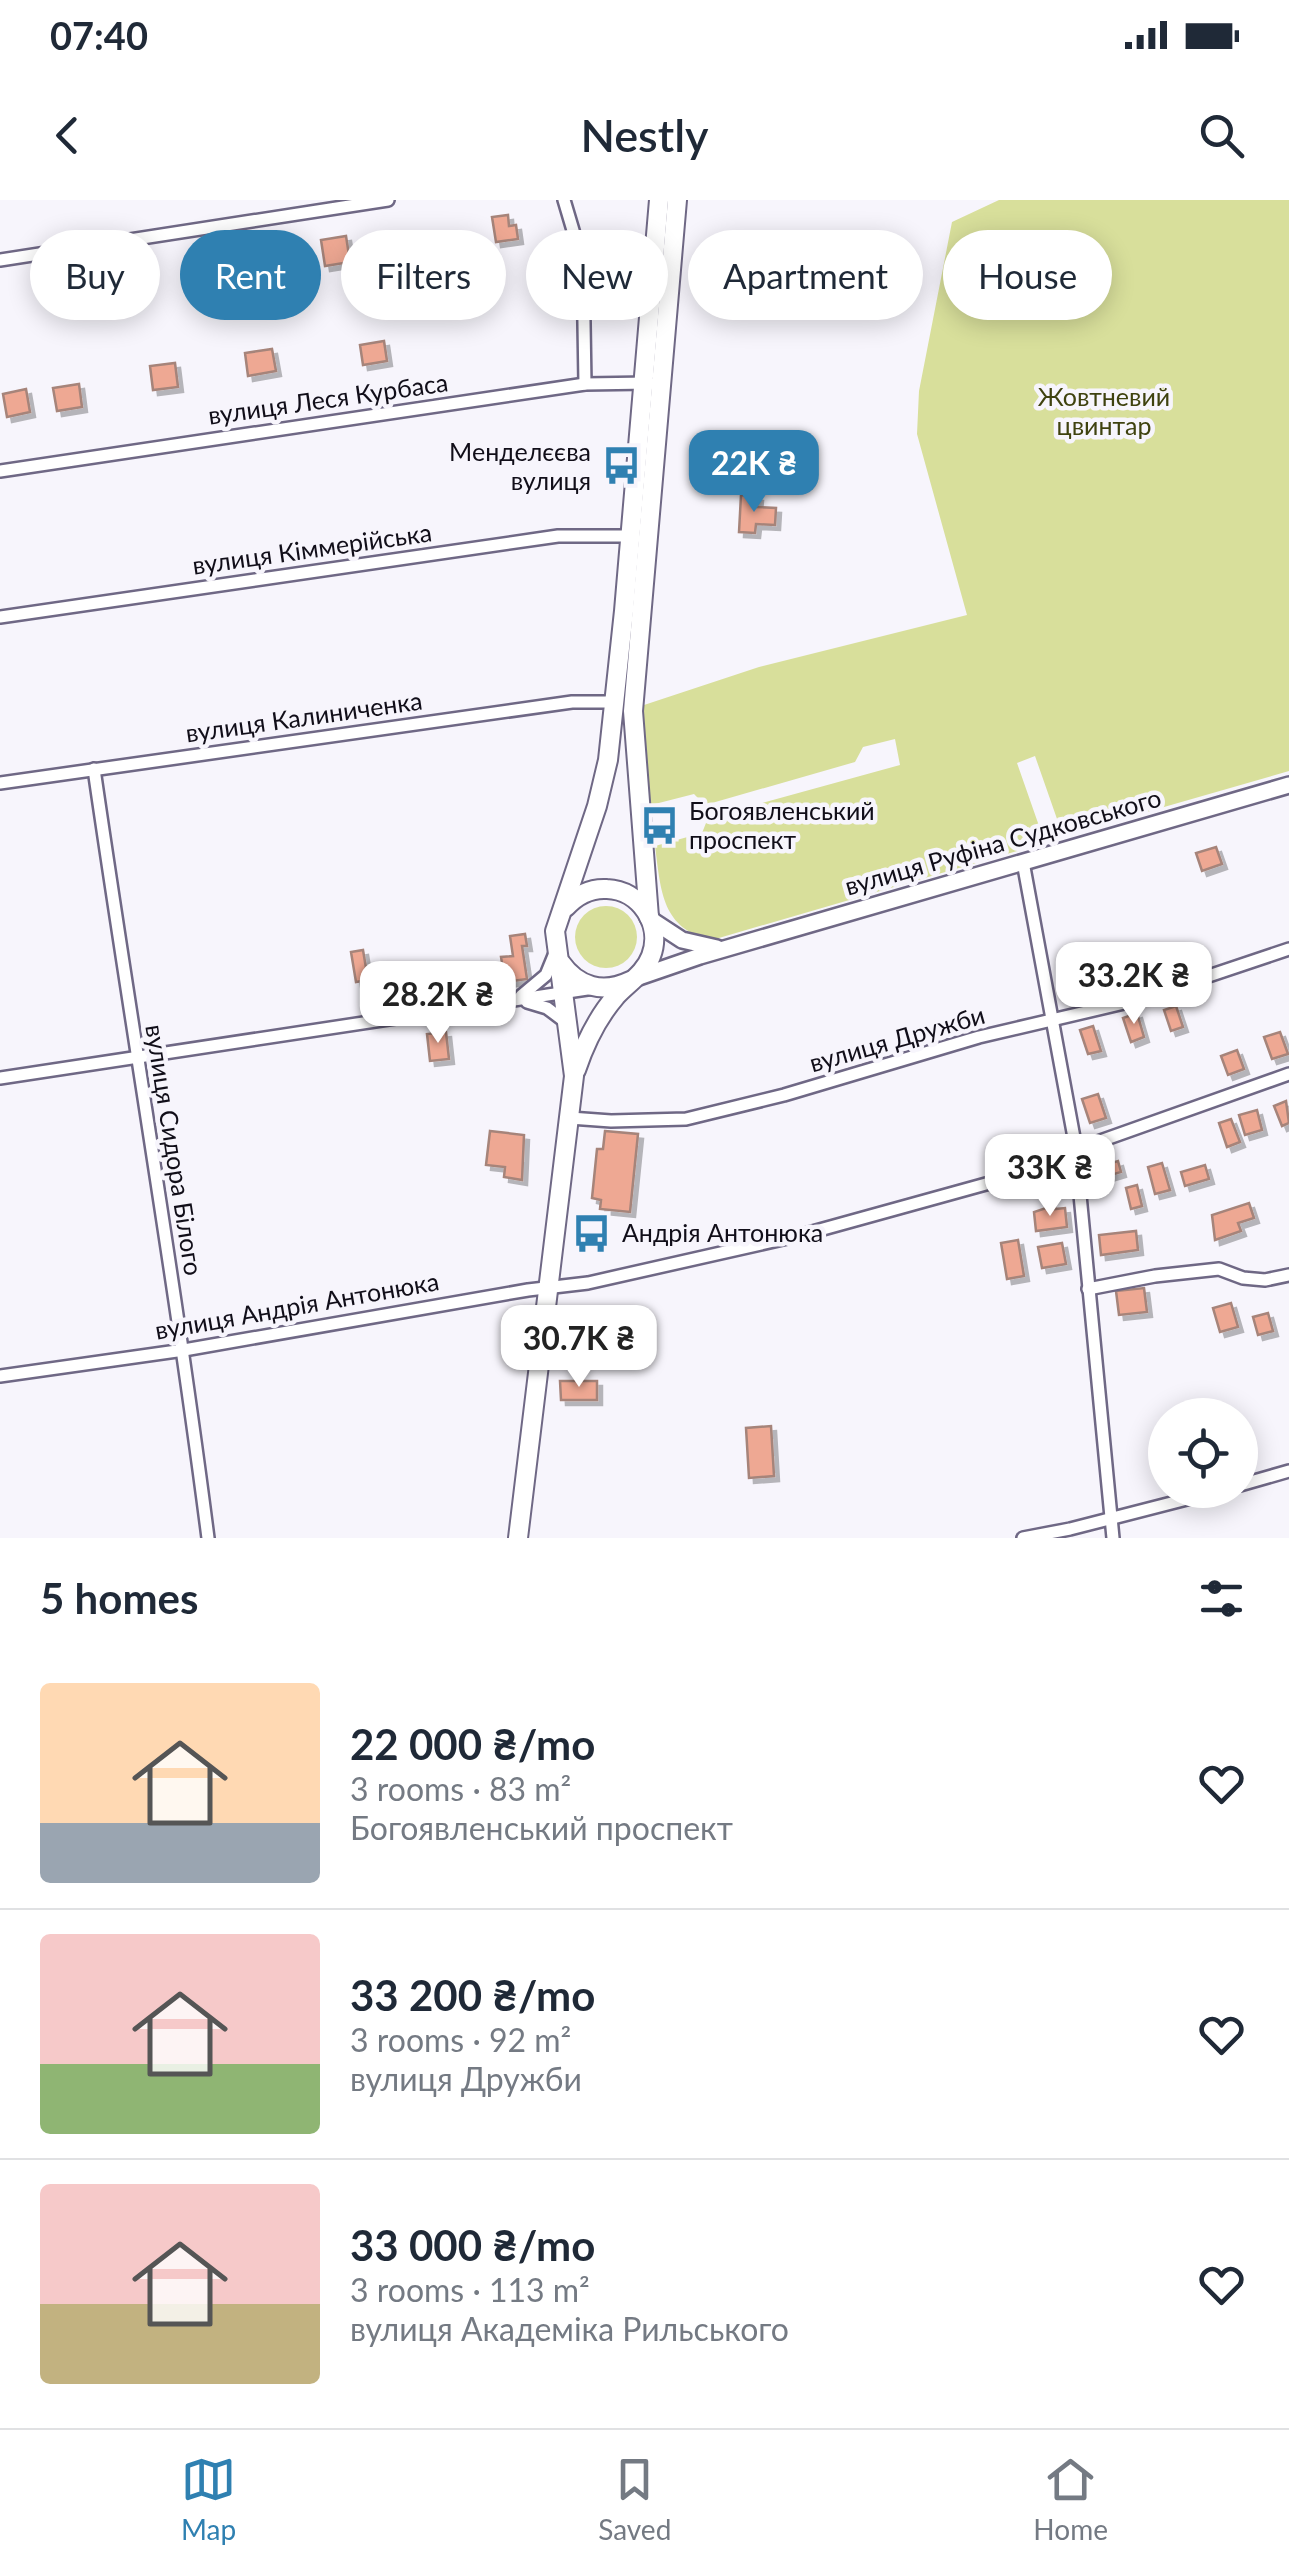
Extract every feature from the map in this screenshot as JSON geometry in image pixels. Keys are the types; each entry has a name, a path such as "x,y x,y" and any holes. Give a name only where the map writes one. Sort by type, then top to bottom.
{"main road":[{"path":"574,1076 595,1024 644,968 651,955 654,933 633,711 653,383 658,200"},
{"path":"518,1538 574,1076 557,923 565,909 608,760 630,536 677,200"},
{"path":"565,909 578,896 605,889 631,896 650,918"},
{"path":"558,954 578,981 597,988"},
{"name":"вулиця Руфіна Судковського","path":"597,988 630,981"}],"street":[{"path":"0,260 388,200"},
{"path":"564,200 583,264 585,384"},
{"name":"вулиця Леся Курбаса","path":"0,471 585,384 653,383"},
{"name":"вулиця Кіммерійська","path":"0,617 558,536 630,536"},
{"name":"вулиця Калиниченка","path":"0,783 572,702 614,702"},
{"name":"вулиця Сидора Білого","path":"94,769 135,1056 184,1350 208,1538"},
{"name":"вулиця Руфіна Судковського","path":"630,981 732,947 1289,784"},
{"path":"1023,862 1054,1018 1074,1154 1113,1538"},
{"name":"вулиця Руфіна Судковського","path":"650,918 691,944 732,947"},
{"name":"вулиця Дружби","path":"570,1118 610,1122 686,1119 1054,1018 1137,1000 1289,949"},
{"name":"вулиця Руфіна Судковського","path":"508,1000 526,994 540,983 558,954"},
{"name":"вулиця Руфіна Судковського","path":"0,1078 597,988"},
{"name":"вулиця Руфіна Судковського","path":"508,1000 547,1008 567,1023"},
{"name":"вулиця Андрія Антонюка","path":"0,1376 184,1350 623,1276 805,1234 1051,1166 1089,1145 1289,1074"},
{"path":"1088,1289 1219,1269 1243,1278 1265,1280 1289,1275"},
{"path":"1258,1480 1289,1472"},
{"path":"1023,1538 1149,1508"}],"green space":[{"name":"Жовтневий цвинтар","path":"999,200 1289,200 1289,771 1063,836 1035,756 1017,763 1045,843 712,940 695,935 674,918 667,906 655,846 702,833 708,818 900,765 895,739 863,747 855,762 705,805 694,794 651,805 646,801 641,706 759,667 967,615 917,434 919,391 943,268 943,320 1112,320 1112,230 950,230 952,222"},
{"path":"606,906 628,915 637,937 628,959 606,968 584,959 575,937 584,915"}],"building":[{"path":"508,215 509,226 516,225 518,239 506,241 506,230 494,230 492,217"},
{"path":"341,237 341,263 325,266 321,240"},
{"path":"384,341 387,361 363,365 360,345"},
{"path":"272,349 276,371 248,376 245,353"},
{"path":"175,363 178,387 153,390 150,366"},
{"path":"79,384 82,407 57,411 53,388"},
{"path":"26,389 30,412 7,417 3,394"},
{"path":"741,495 758,496 757,507 776,508 775,525 756,524 755,533 739,532"},
{"path":"1216,847 1222,864 1202,871 1196,853"},
{"path":"525,934 527,946 522,946 527,979 505,982 501,957 513,956 510,936"},
{"path":"363,950 368,980 356,982 351,952"},
{"path":"1176,1006 1183,1027 1171,1031 1164,1010"},
{"path":"1137,1013 1144,1037 1131,1042 1123,1018"},
{"path":"1093,1026 1101,1051 1088,1054 1080,1030"},
{"path":"446,1032 449,1059 430,1061 427,1034"},
{"path":"1280,1032 1288,1054 1272,1059 1264,1037"},
{"path":"1237,1050 1244,1069 1228,1075 1221,1056"},
{"path":"1098,1094 1106,1118 1090,1123 1082,1099"},
{"path":"1286,1101 1289,1123 1282,1126 1274,1106"},
{"path":"1257,1110 1262,1130 1245,1135 1239,1115"},
{"path":"1231,1119 1240,1142 1227,1147 1219,1123"},
{"path":"490,1131 524,1135 522,1180 504,1177 505,1167 486,1165"},
{"path":"605,1131 638,1134 630,1212 600,1209 601,1200 592,1198 597,1149 603,1149"},
{"path":"1118,1161 1121,1172 1101,1178 1098,1167"},
{"path":"1162,1163 1170,1190 1155,1194 1148,1167"},
{"path":"1205,1165 1209,1179 1185,1186 1181,1172"},
{"path":"1137,1185 1142,1206 1131,1209 1126,1188"},
{"path":"1249,1203 1254,1218 1238,1223 1241,1231 1215,1240 1212,1215"},
{"path":"1055,1205 1055,1209 1065,1208 1067,1227 1036,1231 1034,1212"},
{"path":"1136,1231 1138,1250 1101,1255 1099,1235"},
{"path":"1018,1240 1024,1276 1007,1279 1001,1243"},
{"path":"1062,1243 1066,1264 1042,1268 1038,1247"},
{"path":"1144,1288 1147,1312 1119,1315 1116,1291"},
{"path":"1231,1303 1238,1327 1220,1332 1213,1308"},
{"path":"1268,1313 1273,1331 1258,1335 1253,1317"},
{"path":"560,1381 597,1381 597,1400 561,1400"},
{"path":"771,1426 774,1476 749,1478 746,1428"}],"place":[{"name":"Менделєєва вулиця","path":"621,466"},
{"name":"Богоявленський проспект","path":"659,825"},
{"name":"Андрія Антонюка","path":"592,1233"}]}
